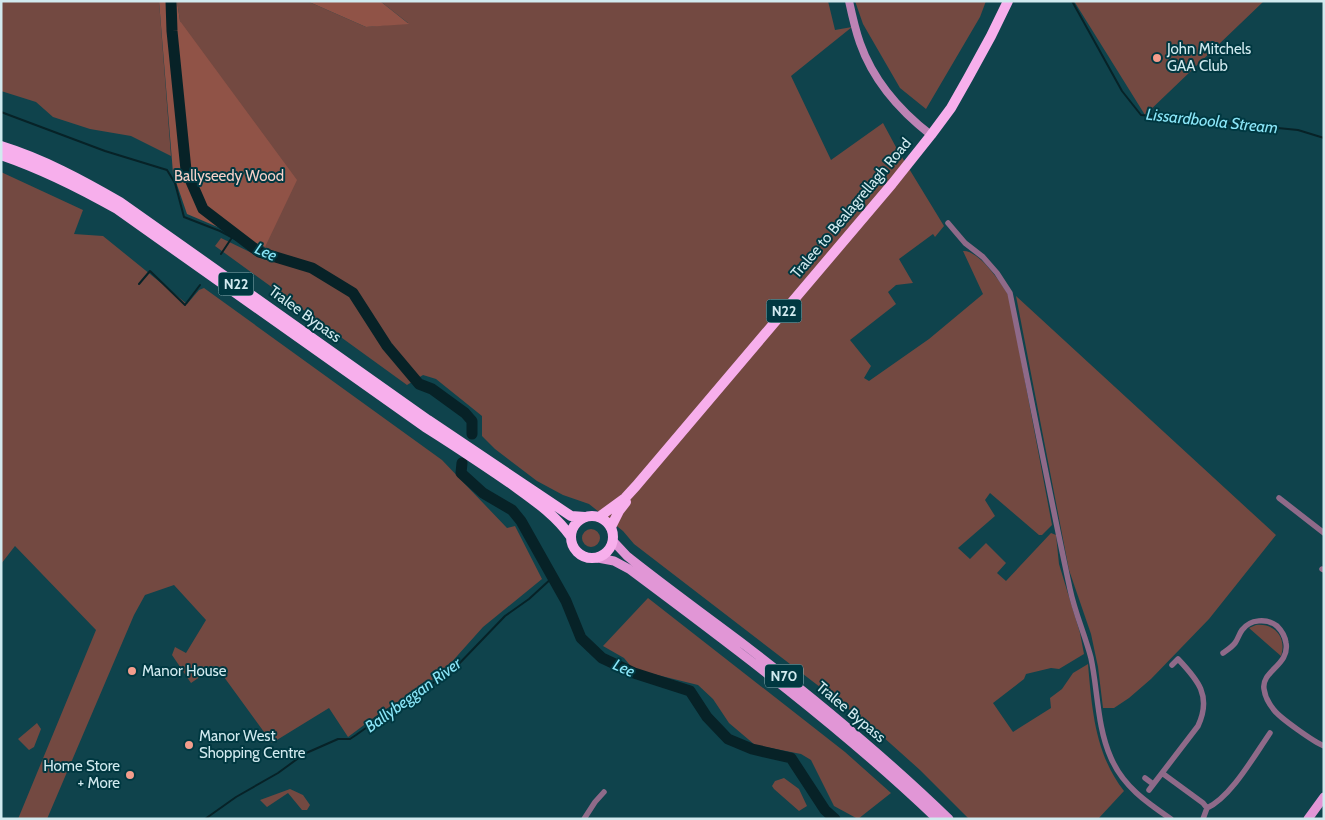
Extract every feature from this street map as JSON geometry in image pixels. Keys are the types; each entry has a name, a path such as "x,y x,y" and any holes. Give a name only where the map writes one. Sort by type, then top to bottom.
{"highway":[{"name":"Tralee to Bealagrellagh Road","path":"599,517 625,498 636,486 892,184 931,135 951,108 1008,1"},
{"name":"Tralee Bypass","path":"1,146 48,164 120,202 428,420 458,444"},
{"name":"Tralee Bypass","path":"1,155 45,172 117,209 426,427 475,454 571,516 585,517"},
{"name":"Tralee Bypass","path":"475,454 558,520 571,537"},
{"name":"Tralee to Bealagrellagh Road","path":"611,527 636,486"},
{"name":"N22","path":"585,517 599,517"},
{"path":"571,537 575,525 585,517"},
{"path":"598,558 608,552 613,541 611,527 599,517"},
{"name":"N22","path":"571,537 572,544 580,555 586,558 598,558"}],"main road":[{"name":"Tralee Bypass","path":"613,541 627,556 649,574 747,647 817,703 872,749 949,819"},
{"name":"Tralee Bypass","path":"598,558 614,560 629,569 742,653 866,755 937,819"},
{"path":"1308,819 1324,797"}],"street":[{"path":"849,1 860,43 875,74 899,106 931,135"},
{"path":"948,223 965,243 983,257 997,272 1010,293 1070,592 1091,658 1100,718 1110,757 1120,776 1134,792 1170,819"},
{"path":"1279,498 1324,533"},
{"path":"1223,653 1234,644 1242,629 1252,622 1259,620 1267,621 1280,629 1285,637 1286,654 1282,662 1269,675 1264,687 1267,700 1275,711 1324,746"},
{"path":"1149,790 1198,726 1203,716 1204,706 1201,688 1178,659 1172,665"},
{"path":"1203,819 1207,808 1218,803 1231,788 1270,734"},
{"path":"1162,773 1207,808"},
{"path":"1145,778 1153,784"},
{"path":"584,819 604,792"}],"shaded area":[{"path":"1,1 159,1 171,156 131,136 90,129 53,117 36,102 1,91"},
{"path":"177,1 307,1 366,27 408,23 380,1 828,1 835,30 852,27 791,76 831,160 883,123 944,226 935,237 933,234 899,259 913,283 896,285 888,292 896,304 850,340 871,366 864,378 869,381 929,339 983,294 963,251 969,252 982,261 1009,296 1052,525 1042,535 1039,535 990,493 985,500 995,516 958,548 970,559 986,543 1006,563 997,573 1006,581 1051,533 1056,535 1059,564 1080,633 1084,654 1059,669 1051,668 1026,674 1024,679 993,703 1013,732 1051,708 1050,698 1062,689 1073,673 1088,664 1091,698 1101,746 1114,777 1124,791 1098,819 969,819 920,770 872,727 634,544 623,531 589,504 563,495 537,481 495,449 482,436 482,416 436,379 423,375 407,385 215,246 221,238 258,256 265,247 180,21"},
{"path":"855,1 986,1 980,17 926,109 900,88 863,24"},
{"name":"John Mitchels GAA Club","path":"1074,1 1264,1 1145,115"},
{"path":"1,172 83,210 74,234 103,236 187,304 199,290 204,288 442,460 507,528 515,526 542,579 483,627 449,665 432,680 380,713 348,737 329,708 272,743 216,666 191,683 172,655 175,647 186,653 206,620 174,585 145,595 134,615 47,819 18,819 96,630 15,546 1,564"},
{"path":"1016,296 1276,535 1209,619 1151,679 1114,708 1103,708 1098,667 1091,634 1069,570"},
{"path":"591,529 597,532 600,538 597,544 591,547 585,544 582,538 585,532"},
{"path":"648,598 845,752 891,793 858,819 834,806 811,760 801,754 755,745 729,723 713,699 698,685 633,669 624,658 603,646"},
{"path":"1256,625 1269,626 1278,633 1282,643 1281,656 1249,628"},
{"path":"37,723 41,729 34,747 29,750 18,739"},
{"path":"784,778 799,789 807,806 799,811 772,786 775,781"},
{"path":"290,789 303,795 310,805 307,810 302,810 288,793 267,807 260,800"}],"green space":[{"name":"Ballyseedy Wood","path":"159,1 177,1 180,21 297,180 265,247 187,214 173,173"},
{"path":"307,1 380,1 409,24 366,27"}],"waterway":[{"name":"Lee","path":"171,1 172,31 186,170 203,209 259,252 312,268 353,293 387,346 419,384 432,389 465,413 472,421 472,434"},
{"name":"Lissardboola Stream","path":"1072,1 1122,91 1141,115 1298,130 1324,138"},
{"path":"1,112 105,151 167,170 175,183 184,217 220,231 259,252"},
{"path":"221,254 231,239"},
{"path":"139,284 150,271 185,305 200,285"},
{"name":"Lee","path":"462,463 461,473 483,493 512,510 521,521 566,601 581,638 602,658 634,673 690,691 707,717 728,739 752,749 791,758 825,810 835,819"},
{"name":"Ballybeggan River","path":"205,819 236,797 278,773 304,754 338,739 350,739 453,670 505,616 529,599 553,577"}],"place":[{"name":"John Mitchels GAA Club","path":"1157,58"},
{"name":"Manor House","path":"132,671"},
{"name":"Manor West Shopping Centre","path":"189,745"},
{"name":"Home Store + More","path":"130,775"}]}
